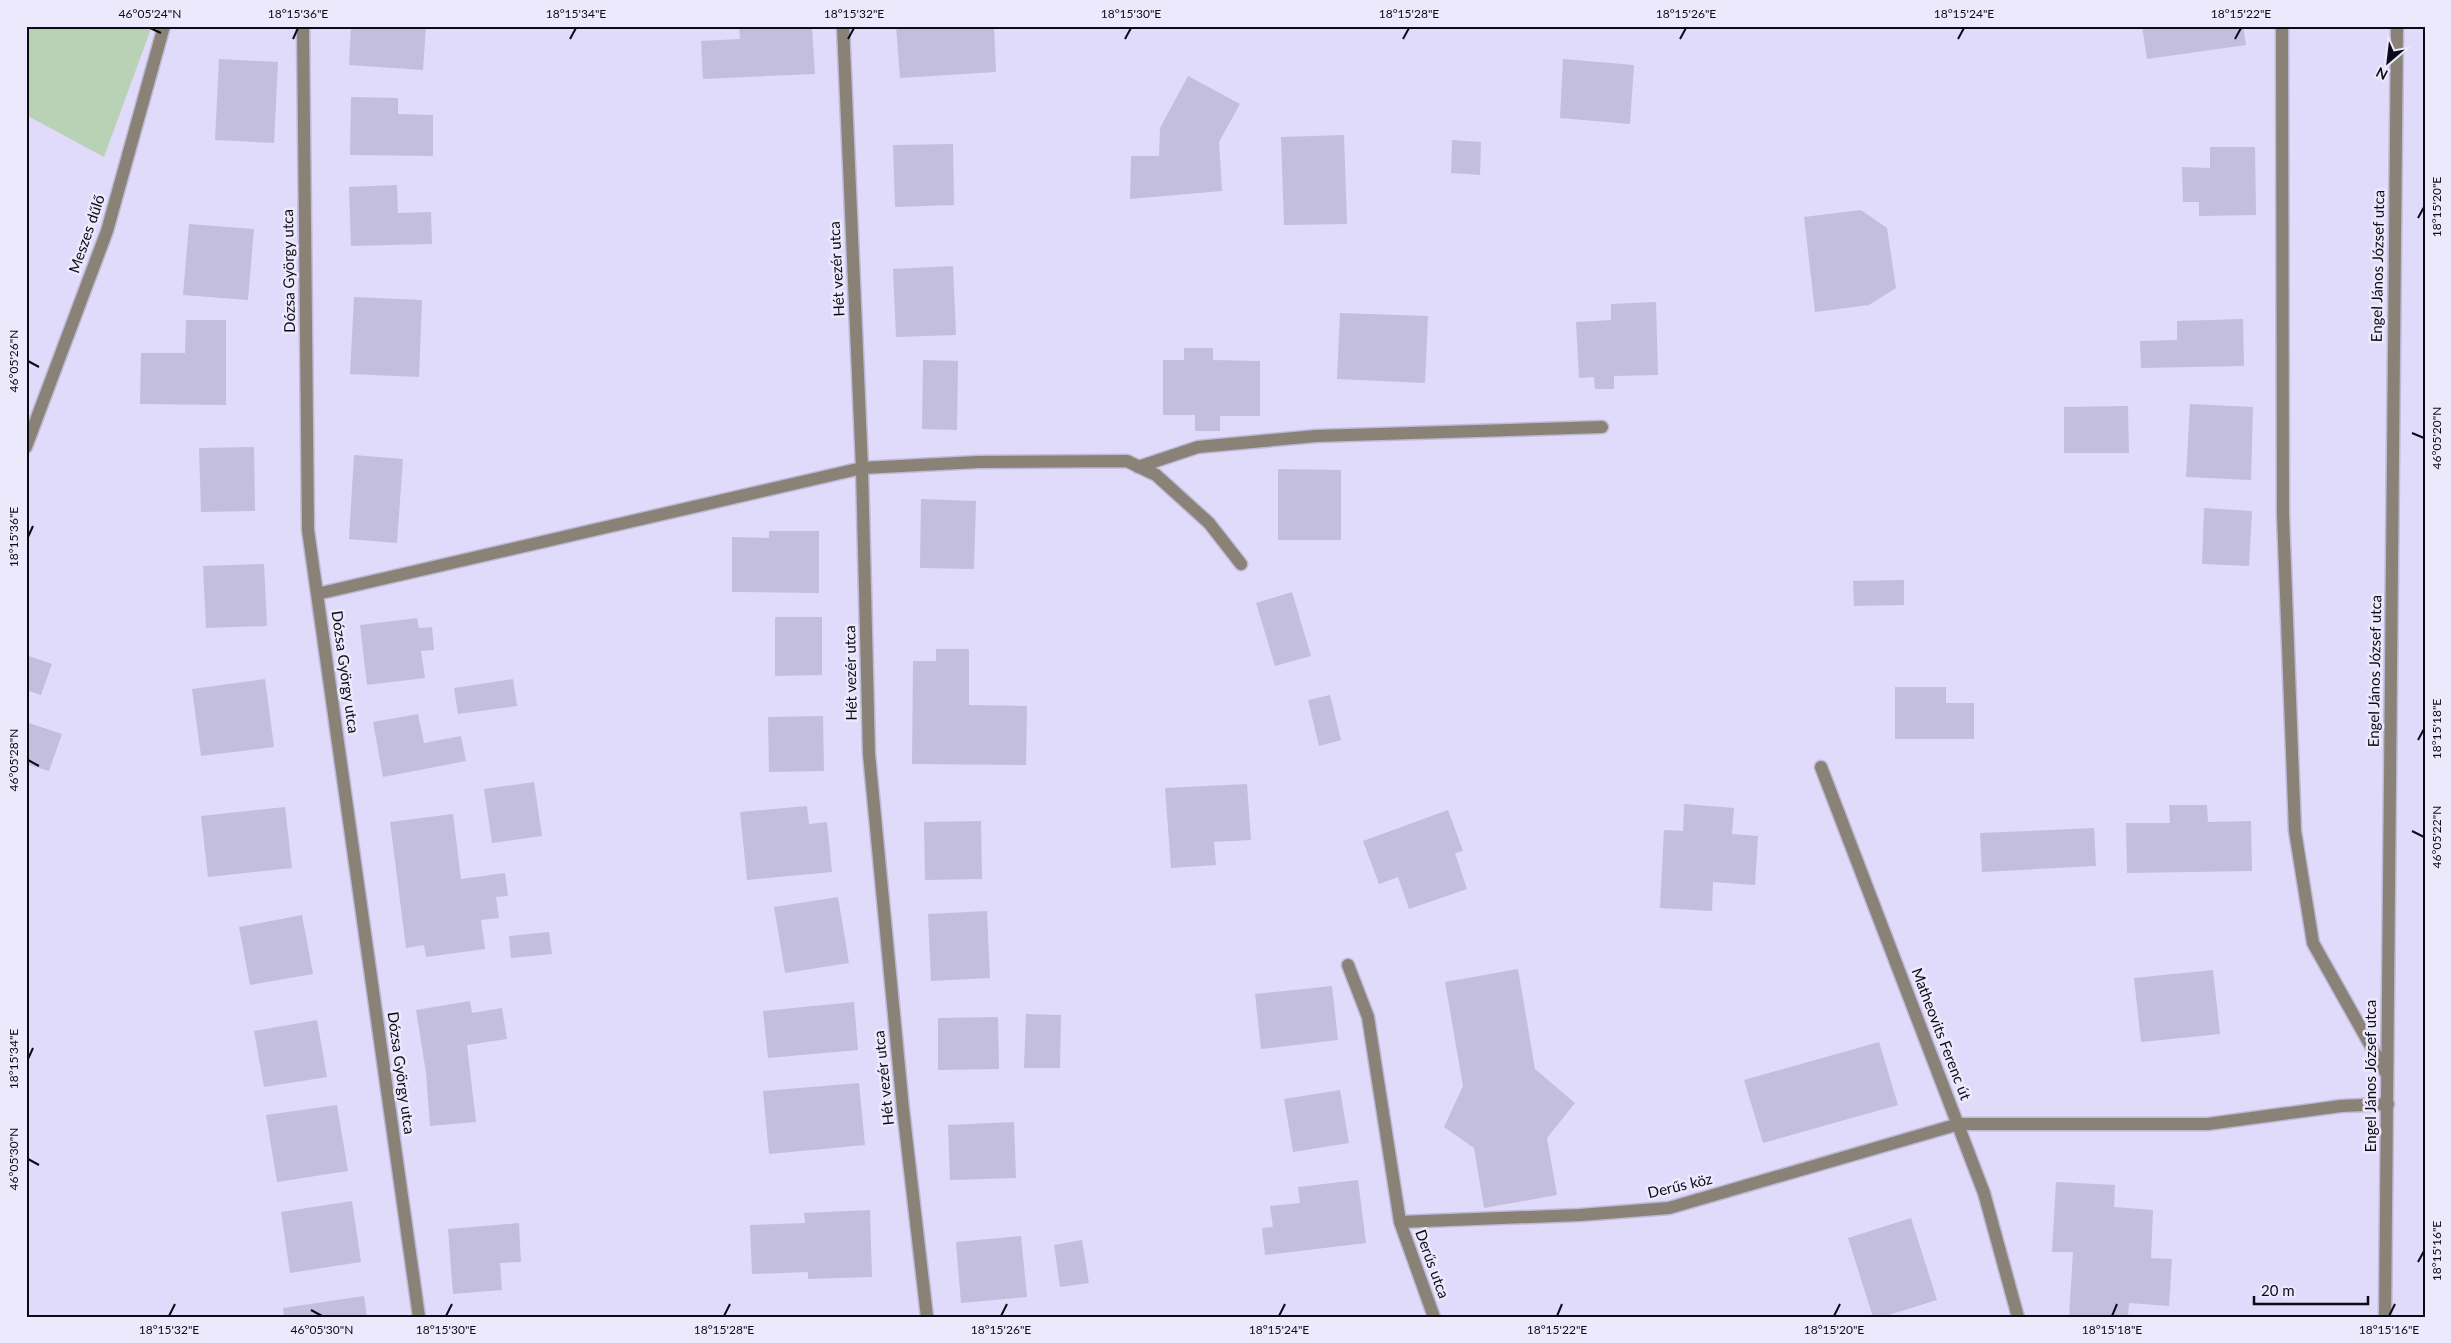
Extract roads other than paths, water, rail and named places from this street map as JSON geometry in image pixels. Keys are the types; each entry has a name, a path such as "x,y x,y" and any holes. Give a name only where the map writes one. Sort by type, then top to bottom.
{"street":[{"name":"Meszes dűlő","path":"26,446 107,232 164,26"},
{"name":"Dózsa György utca","path":"303,26 308,530 420,1317"},
{"name":"Hét vezér utca","path":"843,26 862,468 869,754 903,1109 927,1317"},
{"path":"2282,26 2283,515 2295,831 2313,943 2386,1073"},
{"name":"Engel János József utca","path":"2386,1317 2388,1104 2386,1073 2397,26"},
{"path":"1138,467 1198,447 1316,436 1602,426"},
{"path":"317,594 862,468 978,462 1127,461 1156,475 1209,523 1241,564"},
{"name":"Matheovits Ferenc út","path":"1821,767 1984,1193 2018,1317"},
{"name":"Derűs utca","path":"1348,965 1368,1017 1400,1222 1434,1317"},
{"name":"Derűs köz","path":"1400,1222 1580,1215 1668,1208 1959,1124 2208,1124 2341,1106 2388,1104"}]}
